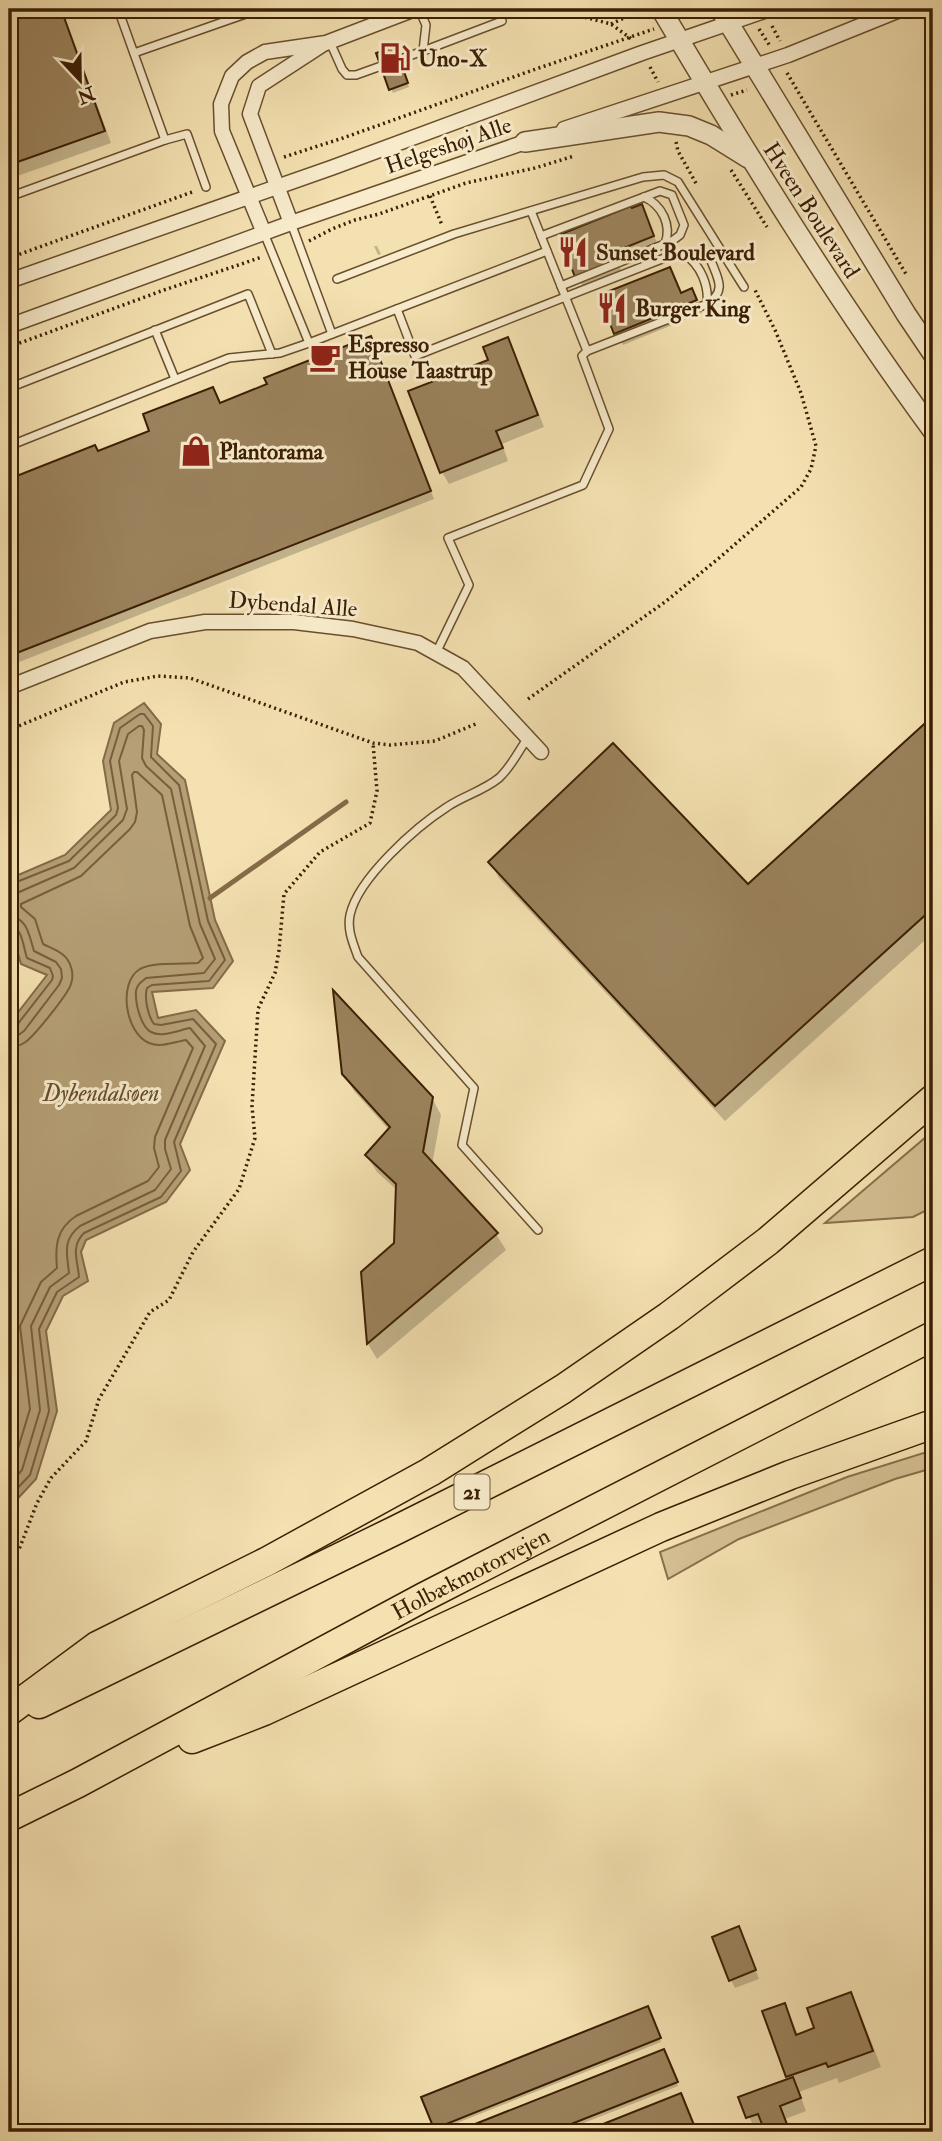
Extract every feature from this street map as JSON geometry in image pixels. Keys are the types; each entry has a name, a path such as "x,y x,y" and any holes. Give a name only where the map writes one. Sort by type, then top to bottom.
{"highway":[{"path":"9,1711 97,1646 266,1562 407,1485 563,1389 669,1316 768,1241 933,1099"},
{"name":"21","path":"9,1718 396,1530 933,1261"},
{"name":"Holbækmotorvejen","path":"9,1817 78,1783 424,1597 887,1357 933,1336"},
{"path":"78,1783 264,1711 662,1527 790,1475 933,1424"}],"street":[{"path":"264,233 222,131 221,104 232,75 265,52 328,42 417,9"},
{"name":"Helgeshøj Alle","path":"9,326 291,223 783,57 902,9"},
{"name":"Helgeshøj Alle","path":"9,281 642,53 670,25 762,12"},
{"name":"Hveen Boulevard","path":"724,16 933,354"},
{"name":"Hveen Boulevard","path":"670,25 750,159 845,307 933,431"},
{"path":"291,223 250,114 259,86 328,42"},
{"path":"525,142 659,122 673,135 689,126 711,135 750,159"},
{"name":"Dybendal Alle","path":"9,687 150,632 205,622 294,622 353,629 418,643 463,668 541,752"}],"lane":[{"path":"118,9 165,141"},
{"path":"134,53 260,9"},
{"path":"417,9 426,25 423,51"},
{"path":"328,42 347,75 356,75 502,21"},
{"path":"9,197 187,134 206,187"},
{"path":"337,279 454,234 643,177 664,175 678,182 747,284"},
{"path":"541,236 660,191 672,195 684,225 677,239 561,286"},
{"path":"644,197 659,205 668,229 665,244"},
{"path":"531,211 587,351"},
{"path":"291,223 332,334"},
{"path":"264,233 309,343"},
{"path":"9,446 229,358 272,354 309,343 547,251"},
{"path":"397,309 415,356 667,257 699,253 710,258 720,285 719,293 707,304 587,351 582,356 609,429 583,485 448,538 469,585 436,653"},
{"path":"685,255 697,264 707,290 707,304"},
{"path":"9,388 248,294 272,354"},
{"path":"155,330 175,379"},
{"path":"528,738 498,779 446,807 389,855 362,889 350,914 349,925 358,957 474,1088 462,1145 538,1230"}],"path":[{"path":"553,9 611,24 631,37 666,96"},
{"path":"611,24 640,9"},
{"path":"762,12 783,57 906,273"},
{"path":"762,12 783,57"},
{"path":"611,24 635,13 658,18 670,25"},
{"path":"268,162 670,25"},
{"path":"673,135 678,151 698,186"},
{"path":"355,220 466,183 535,168 582,153"},
{"path":"731,171 767,227"},
{"path":"9,258 206,187"},
{"path":"430,196 438,214"},
{"path":"528,699 665,602 708,568 801,487 811,469 816,446 801,394 775,330 747,284"},
{"path":"9,347 164,290"},
{"path":"9,730 124,682 158,676 190,678 373,743 390,745 435,741 478,723"},
{"path":"9,1561 20,1547 37,1503 51,1478 86,1441 99,1399 150,1312 169,1300 193,1252 239,1189 255,1138 252,1106 258,1009 275,973 284,894 320,852 370,823 377,791 373,743"}],"shaded area":[{"path":"933,1131 933,1207 913,1217 825,1223"},
{"path":"933,1450 933,1468 895,1479 739,1539 668,1579 660,1552 847,1477"}],"water":[{"name":"Dybendalsøen","path":"144,703 161,724 157,754 185,780 215,920 233,961 213,988 152,992 158,1018 196,1010 225,1041 180,1144 190,1170 166,1202 86,1240 81,1252 88,1281 63,1296 46,1331 57,1411 36,1479 9,1508 9,1024 47,975 21,964 9,922 9,879 65,855 111,810 103,761 114,723"}],"building":[{"path":"9,9 61,9 105,131 9,165"},
{"path":"395,46 408,83 389,90 376,53"},
{"path":"642,204 654,236 614,252 617,260 575,277 559,235"},
{"path":"670,267 681,293 692,288 697,300 614,334 599,295"},
{"path":"371,336 431,491 9,656 9,479 95,445 98,451 149,431 143,414 213,387 220,403 267,384 264,378"},
{"path":"508,337 538,415 496,431 503,448 440,473 408,391 488,360 483,347"},
{"path":"933,716 933,908 715,1106 488,862 613,743 748,884"},
{"path":"333,990 433,1097 423,1152 498,1233 367,1344 361,1272 394,1243 396,1184 365,1155 390,1127 342,1074"},
{"path":"739,1926 756,1970 729,1981 712,1937"},
{"path":"851,1992 873,2051 828,2067 826,2063 786,2077 762,2011 785,2003 796,2035 814,2028 807,2008"},
{"path":"648,2006 661,2038 434,2129 421,2097"},
{"path":"664,2049 678,2082 551,2132 455,2132"},
{"path":"793,2077 801,2098 780,2106 790,2132 765,2132 758,2114 746,2118 738,2097"},
{"path":"681,2093 694,2125 676,2132 583,2132"}],"waterway":[{"path":"210,898 346,802"}],"place":[{"name":"Uno-X","path":"395,58"},
{"name":"Sunset Boulevard","path":"573,252"},
{"name":"Burger King","path":"612,308"},
{"name":"Espresso House Taastrup","path":"325,357"},
{"name":"Plantorama","path":"196,451"}]}
